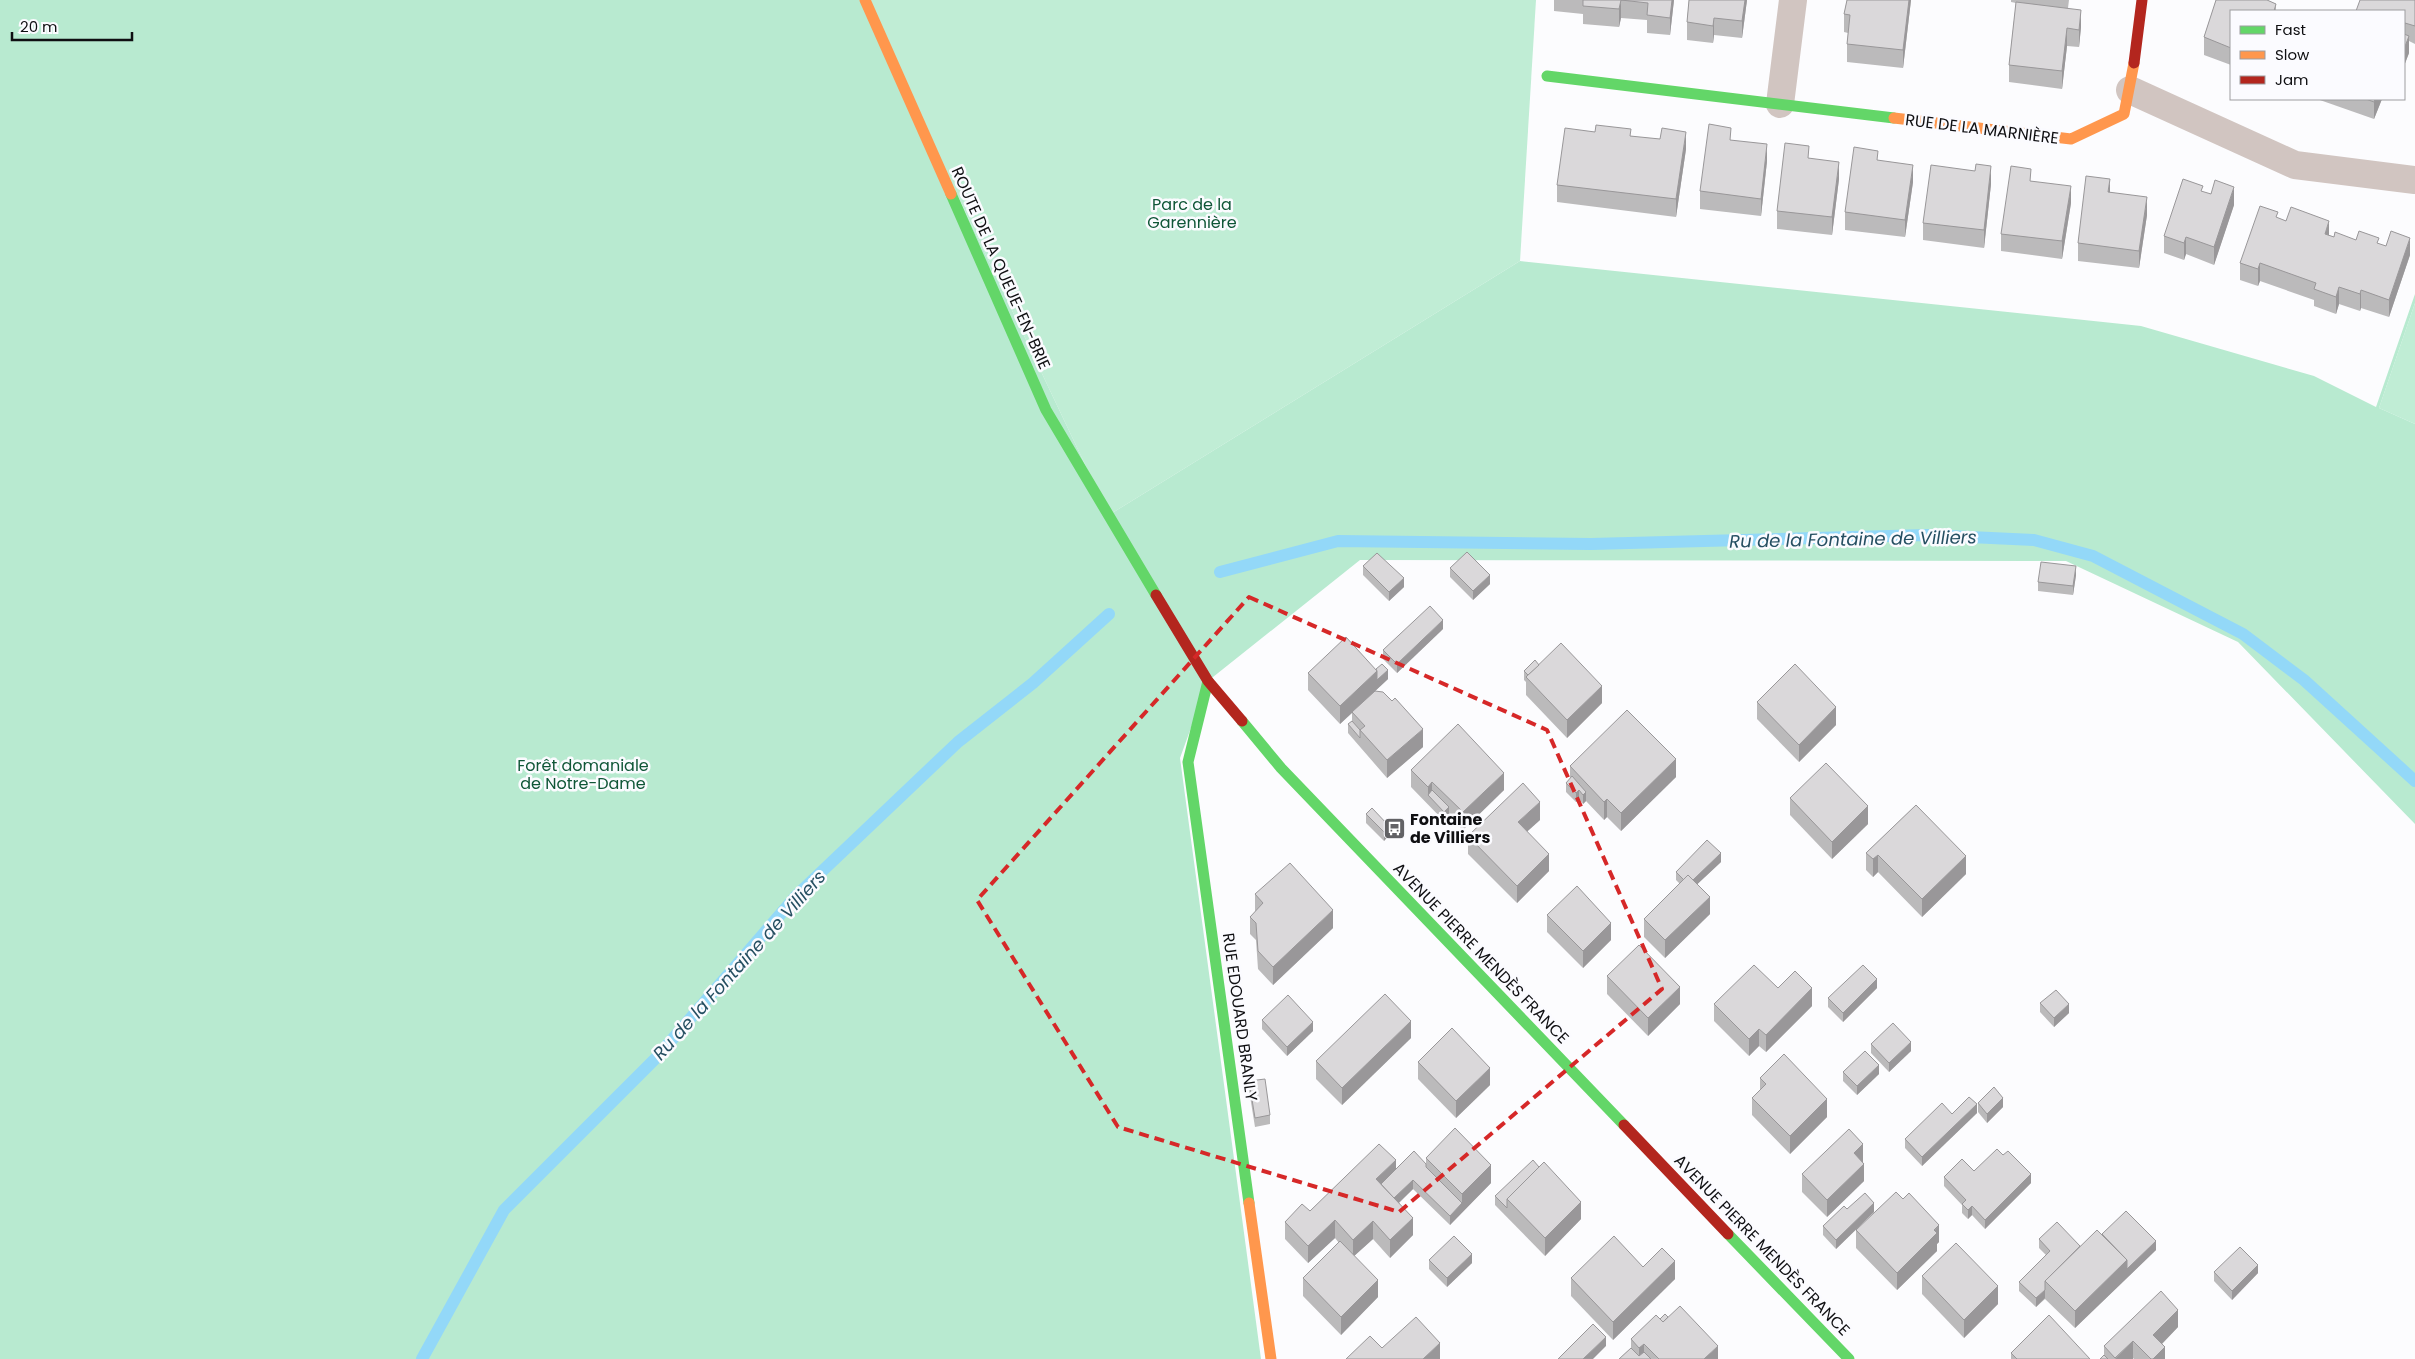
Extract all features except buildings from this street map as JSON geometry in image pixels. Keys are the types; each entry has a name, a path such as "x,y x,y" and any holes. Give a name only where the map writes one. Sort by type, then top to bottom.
{"main road":[{"name":"ROUTE DE LA QUEUE-EN-BRIE","path":"865,0 1046,410 1125,542"},
{"name":"RUE DE LA MARNIÈRE","path":"1547,76 2071,139 2124,114 2130,90 2142,0"},
{"name":"AVENUE PIERRE MENDÈS FRANCE","path":"1125,542 1208,681 1281,768 1849,1359"},
{"name":"RUE EDOUARD BRANLY","path":"1208,681 1188,762 1271,1359"}],"street":[{"path":"1780,104 1793,0"},
{"path":"2130,90 2296,165 2415,180"}],"highlighted area":[{"path":"1249,597 1547,730 1662,989 1399,1212 1118,1127 977,900"}],"green space":[{"name":"Forêt domaniale de Notre-Dame","path":"0,0 865,0 1109,515 1520,261 2141,326 2314,376 2376,407 2415,294 2415,303 2379,408 2415,424 2415,824 2238,642 2066,561 1360,560 1208,681 1180,758 1261,1359 0,1359"},
{"name":"Parc de la Garennière","path":"865,0 1536,0 1520,261 1109,515"},
{"path":"2415,303 2415,424 2379,408"}],"waterway":[{"name":"Ru de la Fontaine de Villiers","path":"1220,572 1338,541 1591,544 1927,535 2034,540 2093,556 2243,634 2304,680 2415,781"},
{"name":"Ru de la Fontaine de Villiers","path":"422,1359 504,1210 657,1057 797,895 958,742 1033,683 1109,614"}],"traffic: fast":[{"path":"1547,76 1894,118"},
{"path":"951,194 1046,410 1156,595"},
{"path":"1208,681 1188,762 1249,1203"},
{"path":"1242,721 1281,768 1624,1125"},
{"path":"1728,1234 1849,1359"}],"traffic: slow":[{"path":"865,0 951,194"},
{"path":"1894,118 2071,139 2124,114 2134,63"},
{"path":"1249,1203 1271,1359"}],"traffic: jam":[{"path":"2134,63 2142,0"},
{"path":"1156,595 1208,681 1242,721"},
{"path":"1624,1125 1728,1234"}],"place":[{"name":"Fontaine de Villiers","path":"1394,828"}]}
